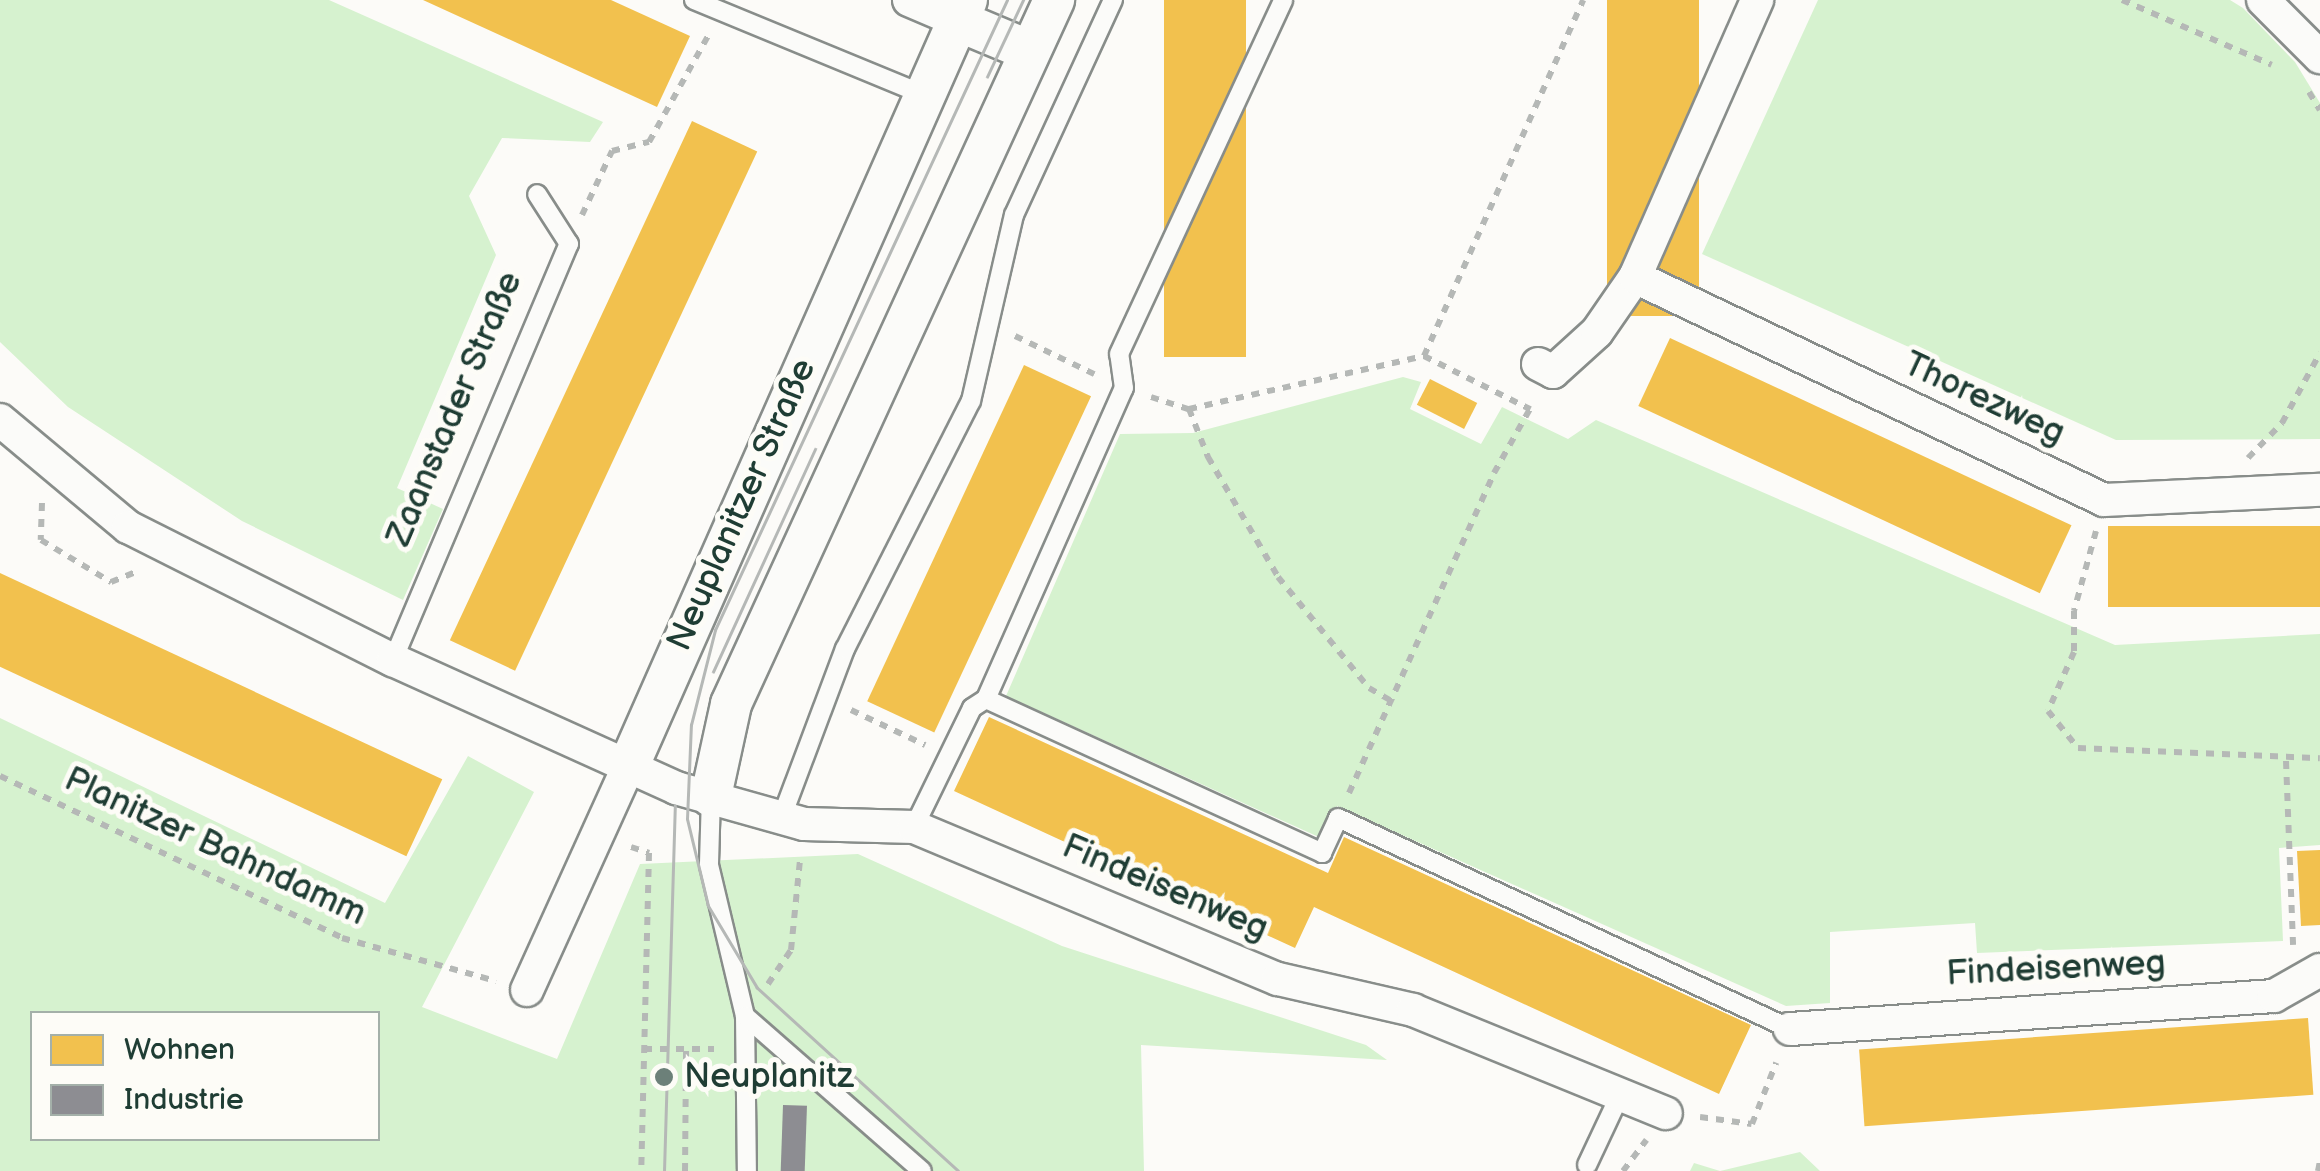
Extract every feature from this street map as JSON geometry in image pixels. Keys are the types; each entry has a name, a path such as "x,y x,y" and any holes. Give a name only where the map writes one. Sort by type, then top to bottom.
{"street":[{"path":"908,0 962,10 1030,51"},
{"name":"Neuplanitzer Straße","path":"710,796 731,704 1054,0"},
{"path":"1546,368 1597,332 1635,277 1757,0"},
{"path":"2263,0 2310,67"},
{"name":"Neuplanitzer Straße","path":"527,990 962,10"},
{"name":"Thorezweg","path":"1635,277 2104,500 2320,490"},
{"path":"0,420 128,528 393,660 630,763"},
{"name":"Findeisenweg","path":"630,763 676,788 792,822 914,827 1278,979 1413,1010 1666,1113"},
{"name":"Findeisenweg","path":"1790,1029 2274,996 2309,978"}],"lane":[{"path":"694,0 924,95"},
{"path":"792,822 824,698 971,401 1014,215 1113,0"},
{"path":"914,827 972,708 986,699 1124,388 1119,354 1284,0"},
{"path":"537,194 568,244"},
{"name":"Zaanstader Straße","path":"393,660 568,244"},
{"path":"986,699 1322,853 1338,818 1790,1029"},
{"path":"710,796 709,864 745,1016 747,1171"},
{"path":"745,1016 922,1171"},
{"path":"1587,1165 1620,1096"}],"path":[{"path":"1424,356 1583,0"},
{"path":"2122,0 2285,71"},
{"path":"568,244 612,150 649,142 678,100 720,11"},
{"path":"2310,67 2320,110"},
{"path":"988,323 1124,388 1189,409 1424,356 1530,409"},
{"path":"2240,494 2238,468 2282,422 2320,353"},
{"path":"1338,818 1546,368"},
{"path":"1189,409 1208,458 1278,577 1369,688 1390,700"},
{"path":"42,499 41,540 111,582 142,570"},
{"path":"2104,500 2074,611 2074,652 2048,711 2078,748 2286,761 2320,758"},
{"path":"824,698 950,756"},
{"path":"2286,761 2309,978"},
{"name":"Planitzer Bahndamm","path":"0,776 342,938 527,990"},
{"path":"792,822 792,950"},
{"path":"596,834 649,853 641,1171"},
{"path":"1623,1171 1666,1113 1752,1124 1790,1029"},
{"path":"644,1049 714,1049"},
{"path":"685,1171 686,1049"},
{"path":"2318,1171 2320,1161"}],"green space":[{"path":"0,0 329,0 603,122 590,142 502,138 469,196 496,255 397,488 443,509 403,600 242,521 68,407 0,342"},
{"path":"1818,0 2230,0 2243,8 2295,62 2320,103 2320,439 2116,440 1702,254"},
{"path":"1403,377 1421,382 1410,409 1481,444 1502,407 1568,439 1596,420 2115,645 2320,634 2320,845 2279,848 2283,941 1977,953 1975,923 1830,932 1830,1003 1786,1006 1337,806 1321,838 1006,696 1120,434 1193,433"},
{"path":"0,718 385,903 468,756 534,792 422,1007 557,1059 640,864 858,854 1062,946 1366,1045 1387,1060 1141,1045 1144,1171 0,1171"},
{"path":"1800,1152 1820,1171 1720,1171"},
{"path":"1694,1163 1720,1171 1690,1171"}],"building: Wohnen":[{"path":"423,0 611,0 690,36 657,107"},
{"path":"1164,0 1246,0 1246,357 1164,357"},
{"path":"1607,0 1699,0 1699,316 1607,316"},
{"path":"692,121 757,151 515,671 450,640"},
{"path":"1670,338 2071,525 2040,593 1638,406"},
{"path":"1024,365 1091,396 934,733 867,701"},
{"path":"1430,379 1477,403 1464,429 1417,405"},
{"path":"2108,526 2320,526 2320,607 2108,607"},
{"path":"0,573 442,779 406,856 0,667"},
{"path":"989,717 1328,873 1344,837 1751,1025 1719,1094 1314,907 1295,948 954,791"},
{"path":"2320,850 2320,925 2301,926 2297,851"},
{"path":"2308,1018 2313,1095 1864,1126 1859,1049"}],"building: Industrie":[{"path":"783,1105 807,1106 805,1171 781,1171"}],"tram line":[{"path":"958,1171 757,988 708,906 687,819 691,725 715,630 1007,0"},
{"path":"987,77 1023,0"},
{"path":"713,672 815,449"},
{"path":"664,1171 675,806"}],"place":[{"name":"Neuplanitz","path":"664,1077"}]}
